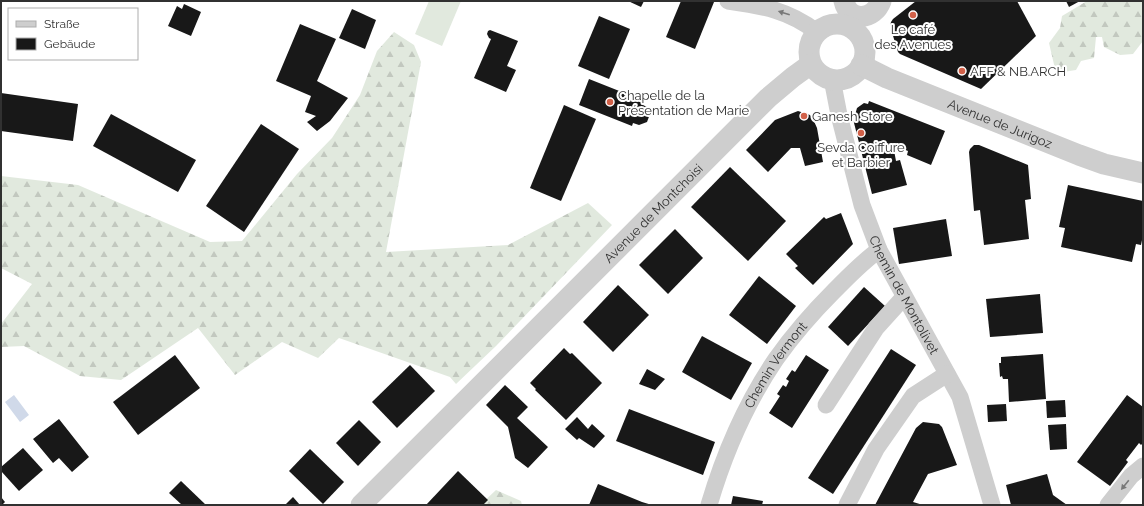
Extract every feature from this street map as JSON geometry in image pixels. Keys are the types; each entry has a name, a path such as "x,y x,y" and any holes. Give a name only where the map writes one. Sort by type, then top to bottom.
{"street":[{"path":"728,1 758,5 792,15 804,22 822,29 838,24 855,31 862,41 864,52 861,65 856,72 849,77 841,79 832,79 821,75 811,64 809,56 809,47 812,38 822,29 840,1"},
{"path":"844,1 845,7 853,15 864,17 877,7"},
{"path":"862,41 877,7"},
{"name":"Avenue de Montchoisi","path":"361,505 768,98 811,64"},
{"name":"Avenue de Jurigoz","path":"861,65 893,80 1079,155 1104,164 1143,173"},
{"name":"Chemin de Montolivet","path":"832,79 839,115 862,205 879,250 960,397 992,505"},
{"name":"Chemin Vermont","path":"709,505 720,468 744,415 776,358 815,310 863,262 879,250"},
{"path":"826,405 876,328 904,297"},
{"path":"847,505 876,449 913,396 947,374"},
{"path":"1108,505 1132,476 1143,466"}],"green space":[{"path":"429,1 461,1 442,46 415,34"},
{"path":"1087,1 1143,1 1143,41 1133,54 1120,55 1104,47 1102,37 1096,37 1094,58 1081,61 1076,70 1056,73 1049,43 1060,28 1062,16"},
{"path":"394,32 414,45 421,62 386,252 508,245 588,203 612,225 496,346 456,384 450,377 339,338 318,358 282,342 235,375 198,328 121,380 80,376 24,346 1,347 1,324 32,284 1,268 1,176 78,185 210,242 242,241 297,174 332,138 360,95 377,51"},
{"path":"496,490 521,501 522,505 480,505"}],"water":[{"path":"14,395 29,415 20,422 5,402"}],"building":[{"path":"628,1 644,1 641,7"},
{"path":"681,1 714,2 695,49 666,37"},
{"path":"916,1 1017,1 1036,36 981,89 898,52 890,26 891,22"},
{"path":"1066,1 1080,1 1069,7"},
{"path":"184,4 201,12 191,36 168,26 177,6 182,9"},
{"path":"352,9 376,20 365,49 339,38"},
{"path":"599,16 630,29 609,79 578,66"},
{"path":"300,24 336,39 317,81 348,98 330,121 317,131 307,122 316,116 305,112 311,96 276,81"},
{"path":"490,30 518,41 507,66 516,70 506,92 474,78 491,39 487,34"},
{"name":"Chapelle de la Présentation de Marie","path":"589,79 642,100 641,104 647,107 650,114 647,122 639,125 633,123 632,126 579,105"},
{"path":"1,93 78,104 73,141 1,131"},
{"path":"869,101 945,131 931,165 907,155 908,151 893,145 896,161 900,160 907,185 872,194 852,115 855,115 857,108 864,103 868,104"},
{"path":"564,105 596,119 561,201 530,188"},
{"path":"798,111 810,115 813,119 817,128 823,162 805,166 800,148 791,148 768,172 746,150 775,120"},
{"path":"111,114 196,160 178,192 93,146"},
{"path":"261,124 299,149 244,232 206,206"},
{"path":"974,145 979,145 1028,165 1031,199 1025,200 1029,239 984,245 980,210 974,211 969,152"},
{"path":"730,167 786,221 748,261 691,207"},
{"path":"1068,185 1143,201 1143,235 1141,245 1136,244 1132,262 1061,247 1065,228 1059,227"},
{"path":"841,213 853,244 813,285 795,268 798,266 786,254 824,217 826,219"},
{"path":"946,219 952,256 899,264 893,228"},
{"path":"675,229 703,258 668,294 639,265"},
{"path":"759,276 796,306 767,344 729,315"},
{"path":"618,285 649,315 613,352 583,322"},
{"path":"864,287 885,306 848,346 828,327"},
{"path":"1040,294 1043,333 990,337 986,299"},
{"path":"702,336 752,363 731,400 682,372"},
{"path":"564,348 570,354 572,353 602,383 566,420 535,390 536,389 530,383"},
{"path":"891,349 916,365 833,494 808,478"},
{"path":"1043,354 1046,399 1009,402 1008,379 1003,379 1002,376 1000,377 999,363 1001,363 1001,357"},
{"path":"175,355 200,388 138,435 113,402"},
{"path":"806,355 829,370 792,428 769,413 780,396 777,394 783,385 786,387 789,381 786,379 792,370 795,372"},
{"path":"410,365 435,391 397,428 372,402"},
{"path":"647,369 665,379 655,390 639,384"},
{"path":"505,385 528,407 517,418 548,447 528,468 515,458 508,427 486,405"},
{"path":"1127,395 1143,407 1143,443 1141,445 1139,443 1126,460 1128,462 1110,486 1077,462"},
{"path":"1065,400 1066,417 1047,418 1046,401"},
{"path":"1006,404 1007,421 988,422 987,405"},
{"path":"629,409 715,442 703,475 616,441"},
{"path":"577,417 588,429 592,424 605,436 594,448 579,438 577,440 565,429"},
{"path":"59,419 89,457 72,472 59,458 53,463 33,439"},
{"path":"359,420 381,442 358,466 336,443"},
{"path":"923,422 939,424 942,427 957,465 928,474 913,502 923,505 875,505 916,428"},
{"path":"1066,424 1067,449 1050,450 1048,425"},
{"path":"23,448 43,470 19,491 1,471 1,467"},
{"path":"310,449 344,482 323,504 289,471"},
{"path":"458,471 488,500 483,505 426,505"},
{"path":"1047,474 1053,495 1067,505 1011,505 1006,485"},
{"path":"181,481 206,505 182,505 169,493"},
{"path":"598,484 642,502 652,505 589,505"},
{"path":"733,496 763,501 762,505 731,505"},
{"path":"1,497 5,502 2,505 1,505"},
{"path":"293,497 300,505 285,505"}],"place":[{"name":"Le café des Avenues","path":"913,15"},
{"name":"AFF & NB.ARCH","path":"962,71"},
{"name":"Chapelle de la Présentation de Marie","path":"610,102"},
{"name":"Ganesh Store","path":"804,116"},
{"name":"Sevda Coiffure et Barbier","path":"861,133"}]}
